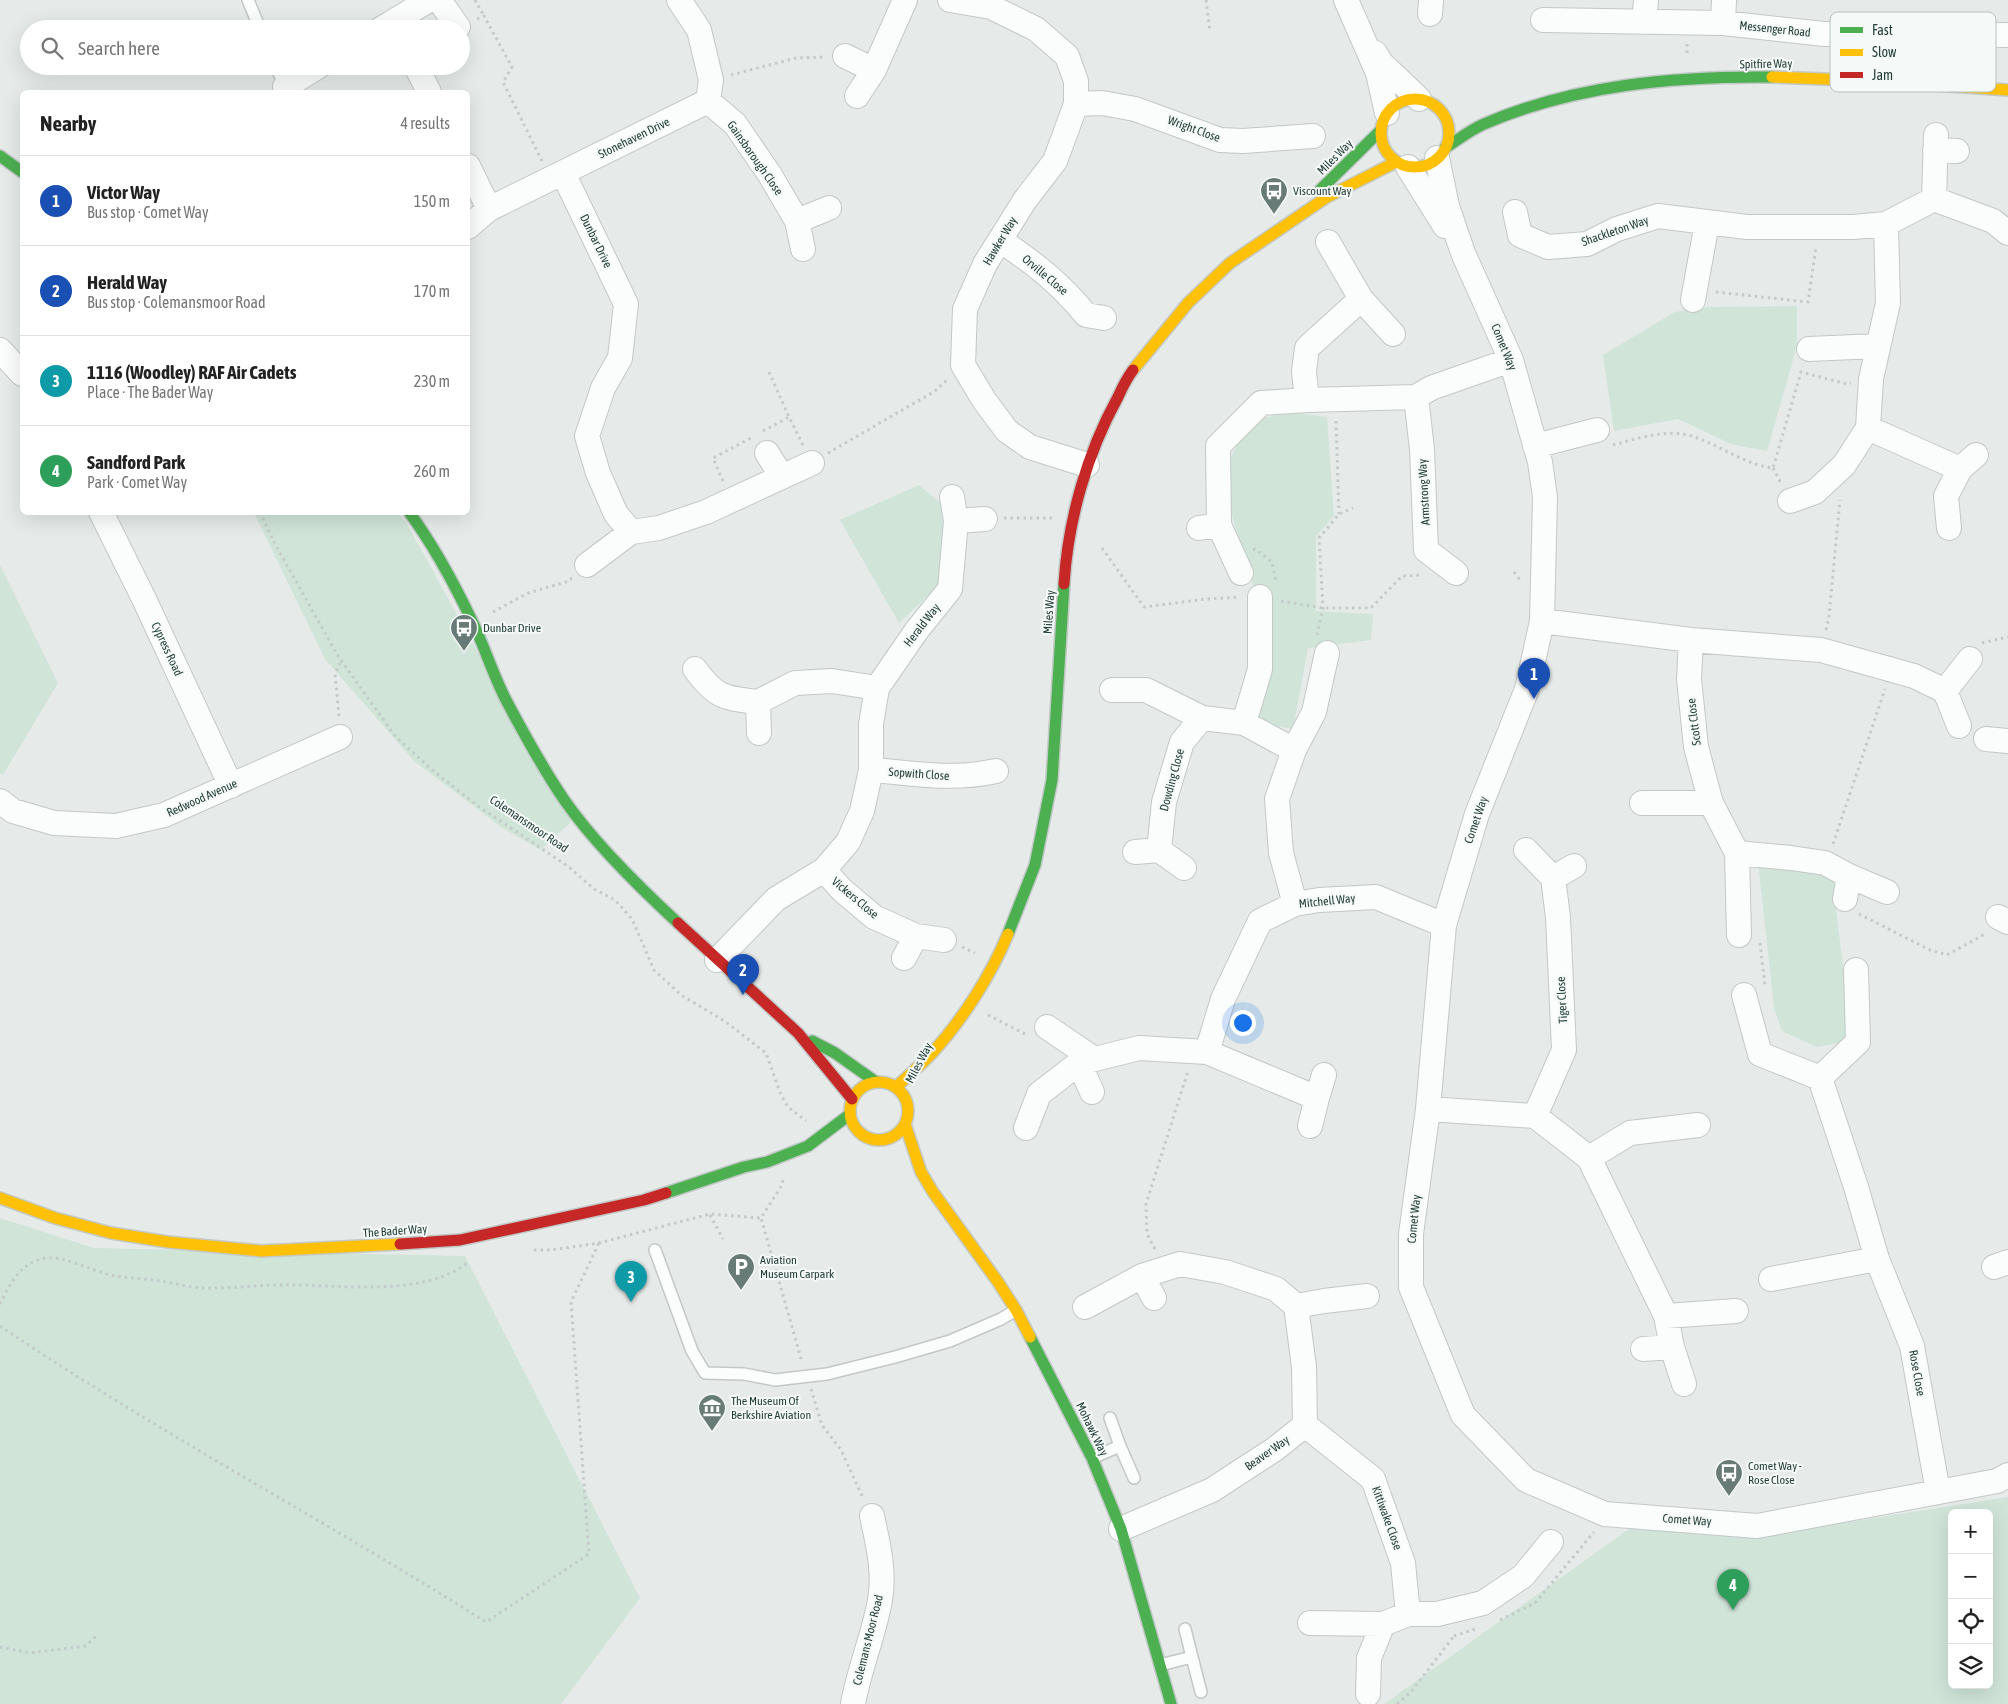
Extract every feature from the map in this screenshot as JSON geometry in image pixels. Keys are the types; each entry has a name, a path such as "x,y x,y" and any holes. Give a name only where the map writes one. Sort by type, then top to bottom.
{"street":[{"path":"400,20 429,0"},
{"path":"439,0 453,20"},
{"path":"679,0 698,30 709,91"},
{"path":"856,96 874,70 905,0"},
{"name":"Hawker Way","path":"950,0 992,4 1036,28 1067,56 1076,81 1076,104 1055,161 1025,200 985,264 965,309 963,365"},
{"path":"1346,0 1378,73 1384,121 1383,146 1388,154 1402,164"},
{"name":"Messenger Road","path":"1543,20 1645,11 1723,12 1830,34"},
{"path":"1357,24 1381,63 1429,104 1447,124 1448,136 1441,153"},
{"path":"845,56 874,70"},
{"path":"282,82 298,75"},
{"path":"420,75 428,90"},
{"name":"Spitfire Way","path":"1441,153 1482,125 1527,108 1612,88 1672,79 1808,77 1830,78"},
{"name":"Stonehaven Drive","path":"470,226 489,208 556,175 709,91"},
{"name":"Gainsborough Close","path":"709,91 770,175 797,221 803,249"},
{"name":"Miles Way","path":"1260,242 1334,179 1384,121 1393,107 1404,101 1429,104"},
{"name":"Wright Close","path":"1076,104 1102,103 1135,109 1220,140 1243,141 1313,136"},
{"path":"1429,104 1454,111"},
{"name":"Spitfire Way","path":"1489,110 1527,108"},
{"path":"1943,145 1934,200 1993,221 2008,234"},
{"name":"Miles Way","path":"932,1068 952,1029 997,961 1034,865 1052,780 1065,573 1074,520 1087,465 1106,418 1130,374 1188,302 1230,263 1327,196 1402,164 1420,167 1432,163 1441,153"},
{"name":"Comet Way","path":"1441,153 1446,206 1462,253 1511,360 1535,446 1544,497 1542,621 1527,689 1477,814 1444,925 1428,1109 1411,1234 1411,1287 1463,1415 1526,1480 1604,1514 1757,1526 1997,1481 2008,1475"},
{"path":"0,156 20,171"},
{"name":"Comet Way","path":"1402,164 1462,253"},
{"path":"470,170 489,208"},
{"name":"Dunbar Drive","path":"556,175 626,304 620,358 603,388 587,436 598,473 616,514 631,532"},
{"name":"Shackleton Way","path":"1515,212 1520,235 1548,247 1587,244 1617,229 1658,216 1747,227 1818,228 1886,224 1934,200"},
{"path":"797,221 829,208"},
{"path":"1694,295 1706,223"},
{"path":"1790,501 1815,492 1837,472 1844,465 1868,428 1871,379 1888,303 1886,224"},
{"name":"Orville Close","path":"1000,240 1037,265 1068,293 1091,321"},
{"path":"1328,242 1361,299 1393,334"},
{"path":"1306,400 1304,371 1307,348 1361,299"},
{"path":"1809,349 1877,346"},
{"path":"0,350 20,372"},
{"path":"1237,565 1209,527 1218,446 1261,403 1416,397 1431,388 1511,360"},
{"path":"963,365 984,400 1007,431 1030,447 1087,465"},
{"name":"Armstrong Way","path":"1416,397 1422,449 1426,550 1456,573"},
{"path":"1868,428 1968,462 1946,496 1949,528"},
{"path":"1535,446 1604,438"},
{"path":"768,453 782,477"},
{"path":"587,565 631,532 659,528 696,515 812,463"},
{"name":"Herald Way","path":"717,960 776,899 824,870 848,842 862,811 870,770 871,724 877,688 917,630 950,589 956,521 952,497"},
{"name":"Cypress Road","path":"102,515 144,599 231,786"},
{"path":"411,515 426,536 473,623 505,698 543,766 566,802 648,895 798,1033 852,1099"},
{"path":"956,521 985,519"},
{"path":"1244,723 1260,669 1268,594"},
{"path":"1542,621 1691,640 1821,650 1914,676 1944,692 1960,726"},
{"name":"Scott Close","path":"1691,640 1689,679 1696,746 1711,803 1737,854 1749,937"},
{"path":"1295,904 1281,853 1277,799 1294,750 1314,712 1321,648"},
{"path":"1944,692 1970,659"},
{"path":"695,669 707,685 727,698 758,702 795,683 832,681 877,688"},
{"path":"1112,690 1146,690 1202,718 1244,723 1294,750"},
{"path":"758,702 759,733"},
{"name":"Dowding Close","path":"1160,850 1164,802 1182,742 1202,718"},
{"name":"Redwood Avenue","path":"0,801 13,811 54,823 116,826 164,815 340,737"},
{"name":"Sopwith Close","path":"870,770 944,777 978,775 996,771"},
{"path":"1642,803 1711,803"},
{"path":"1135,852 1160,850 1184,868"},
{"path":"1526,850 1552,878 1574,866"},
{"path":"1737,854 1791,858 1825,863 1847,888 1887,892"},
{"name":"Vickers Close","path":"824,870 842,890 874,917 916,936 944,940"},
{"name":"Tiger Close","path":"1535,1116 1564,1050 1558,917 1552,878"},
{"name":"Mitchell Way","path":"1201,1052 1223,999 1260,921 1295,904 1319,900 1376,897 1444,925"},
{"path":"904,958 916,936"},
{"path":"1754,991 1760,1054 1820,1078 1858,1042 1856,970"},
{"name":"Miles Way","path":"896,1087 932,1053 952,1029"},
{"path":"1040,1032 1087,1061 1092,1092"},
{"path":"798,1033 834,1052 876,1082"},
{"path":"1026,1128 1039,1094 1087,1061 1139,1048 1201,1052 1316,1098"},
{"path":"1310,1126 1316,1098 1324,1075"},
{"name":"Rose Close","path":"1820,1078 1878,1259 1912,1346 1938,1492"},
{"path":"876,1082 887,1082 896,1087 906,1100 908,1109 905,1124 895,1136 878,1141 859,1138 849,1115 852,1099 858,1090 866,1084 876,1082"},
{"name":"Miles Way","path":"908,1109 917,1095"},
{"path":"1428,1109 1535,1116 1590,1158 1666,1316 1672,1347 1684,1384"},
{"name":"The Bader Way","path":"0,1198 55,1218 112,1233 168,1242 261,1251 348,1248 460,1240 644,1200 788,1155 808,1146 849,1115"},
{"name":"Mohawk Way","path":"905,1124 921,1172 1016,1310 1092,1458 1121,1529 1171,1704"},
{"path":"1590,1158 1630,1133 1698,1125"},
{"path":"878,1141 892,1154"},
{"name":"The Bader Way","path":"788,1155 820,1150"},
{"name":"Mohawk Way","path":"906,1167 933,1192"},
{"path":"1771,1280 1878,1259"},
{"path":"1084,1307 1142,1276 1180,1264 1225,1272 1276,1289 1296,1306 1304,1367 1305,1425"},
{"path":"1142,1276 1154,1298"},
{"path":"1296,1306 1324,1300 1367,1296"},
{"path":"1666,1316 1736,1311"},
{"path":"1643,1349 1672,1347"},
{"name":"Beaver Way","path":"1121,1529 1212,1490 1275,1449 1305,1425"},
{"name":"Kittiwake Close","path":"1305,1425 1373,1479 1403,1563 1408,1614"},
{"name":"Colemans Moor Road","path":"853,1704 880,1599 881,1558 872,1516"},
{"path":"1310,1623 1383,1624 1408,1614 1437,1614 1483,1603 1523,1576 1551,1542"},
{"path":"1368,1694 1369,1658 1383,1624"}],"lane":[{"path":"248,0 256,20"},
{"path":"656,1250 692,1351 705,1373 744,1374 776,1380 827,1374 950,1341 1001,1319 1016,1310"},
{"path":"1110,1418 1134,1478"},
{"path":"1092,1458 1120,1446"},
{"path":"1185,1629 1201,1692"},
{"path":"1160,1665 1192,1657"}],"path":[{"path":"475,0 512,67 503,82 556,175"},
{"path":"1206,0 1210,32"},
{"path":"470,22 484,16"},
{"path":"709,91 796,58 845,56"},
{"path":"1694,295 1808,302 1818,228"},
{"path":"812,463 935,391 963,365"},
{"path":"768,372 789,417"},
{"path":"1604,438 1666,433 1696,437 1759,467 1773,468 1801,372 1847,384 1871,379"},
{"path":"1335,400 1339,514"},
{"path":"1821,650 1829,616 1840,499"},
{"path":"1321,648 1323,608 1319,538 1339,514 1353,508"},
{"name":"Colemansmoor Road","path":"261,515 275,544 341,661 395,736 430,769 478,806 569,868 594,888 615,900 632,919 654,970 681,995 726,1022 766,1053 781,1095 788,1108 810,1125"},
{"path":"985,519 1053,518"},
{"path":"1237,565 1255,550 1272,562 1268,594"},
{"path":"473,623 528,594 566,582 587,565"},
{"path":"340,737 335,674 341,661"},
{"path":"1825,863 1882,702 1890,670"},
{"path":"1847,888 1856,913 1930,950 1947,955 1999,924"},
{"path":"1749,937 1754,991"},
{"path":"944,940 997,961"},
{"path":"968,1004 1040,1032"},
{"path":"1164,1269 1147,1234 1146,1204 1201,1052"},
{"path":"784,1172 782,1184 761,1218 822,1425 842,1450 872,1516"},
{"path":"526,1250 552,1250 599,1243 710,1214 761,1218"},
{"path":"710,1214 723,1239"},
{"path":"0,1326 41,1354 162,1428 396,1565 486,1622 589,1554 571,1302 599,1243"},
{"path":"0,1304 12,1280 21,1270 34,1261 48,1258 71,1261 89,1270 114,1276 202,1288 293,1284 339,1288 401,1284 437,1278 460,1268 469,1261"},
{"path":"1397,1704 1411,1692 1454,1636 1437,1614"},
{"path":"0,1647 30,1653 86,1646 98,1635"}],"green space":[{"path":"1797,306 1797,346 1767,451 1731,444 1678,419 1614,431 1603,355 1675,312 1708,307"},
{"path":"1288,412 1327,417 1334,516 1316,536 1316,611 1373,614 1371,640 1308,648 1293,729 1252,721 1266,606 1252,583 1229,505 1228,464 1242,434 1264,418"},
{"path":"919,485 946,508 946,578 899,623 840,520"},
{"path":"255,515 400,515 406,522 571,822 541,850 501,827 414,761 325,659"},
{"path":"0,565 58,683 3,775 0,773"},
{"path":"1758,862 1822,867 1844,880 1836,909 1852,1040 1817,1047 1782,1031 1774,1008"},
{"path":"0,1218 94,1248 465,1256 640,1598 561,1704 0,1704"},
{"path":"2008,1497 2008,1704 1384,1704 1636,1524 1766,1535"}],"traffic: fast":[{"path":"1445,148 1484,124 1553,100 1589,92 1625,85 1662,81 1699,78 1772,77"},
{"path":"1320,190 1381,130"},
{"path":"0,156 20,171"},
{"path":"411,515 427,538 451,580 477,632 506,700 557,789 577,817 604,849 678,923"},
{"path":"1008,934 1035,865 1052,780 1064,584"},
{"path":"812,1041 835,1053 876,1082"},
{"path":"666,1193 744,1167 767,1162 808,1146 849,1115"},
{"path":"1030,1337 1092,1458 1121,1529 1171,1704"}],"traffic: slow":[{"path":"1772,77 1830,79"},
{"path":"1996,89 2008,90"},
{"path":"1415,99 1428,102 1439,109 1446,120 1449,133 1446,146 1439,157 1428,164 1415,167 1402,164 1391,157 1384,146 1381,133 1384,120 1391,109 1402,102 1415,99"},
{"path":"1133,370 1188,303 1230,263 1327,197 1396,162"},
{"path":"896,1087 928,1057 955,1025 985,981 1008,934"},
{"path":"873,1082 885,1082 900,1090 908,1105 908,1111 908,1117 900,1132 885,1140 873,1140 858,1132 850,1117 850,1105 858,1090 873,1082"},
{"path":"905,1124 921,1172 933,1192 998,1282 1030,1337"},
{"path":"0,1198 55,1218 111,1233 168,1242 261,1251 400,1244"}],"traffic: jam":[{"path":"1064,584 1070,536 1088,464 1107,418 1133,370"},
{"path":"678,923 798,1033 852,1099"},
{"path":"400,1244 460,1240 644,1200 666,1193"}],"place":[{"name":"Viscount Way","path":"1274,215"},
{"name":"Dunbar Drive","path":"464,652"},
{"name":"Victor Way","path":"1534,699"},
{"name":"Herald Way","path":"743,995"},
{"name":"Aviation Museum Carpark","path":"741,1291"},
{"name":"1116 (Woodley) RAF Air Cadets","path":"631,1302"},
{"name":"The Museum Of Berkshire Aviation","path":"712,1432"},
{"name":"Comet Way - Rose Close","path":"1729,1497"},
{"name":"Sandford Park","path":"1733,1610"}]}
